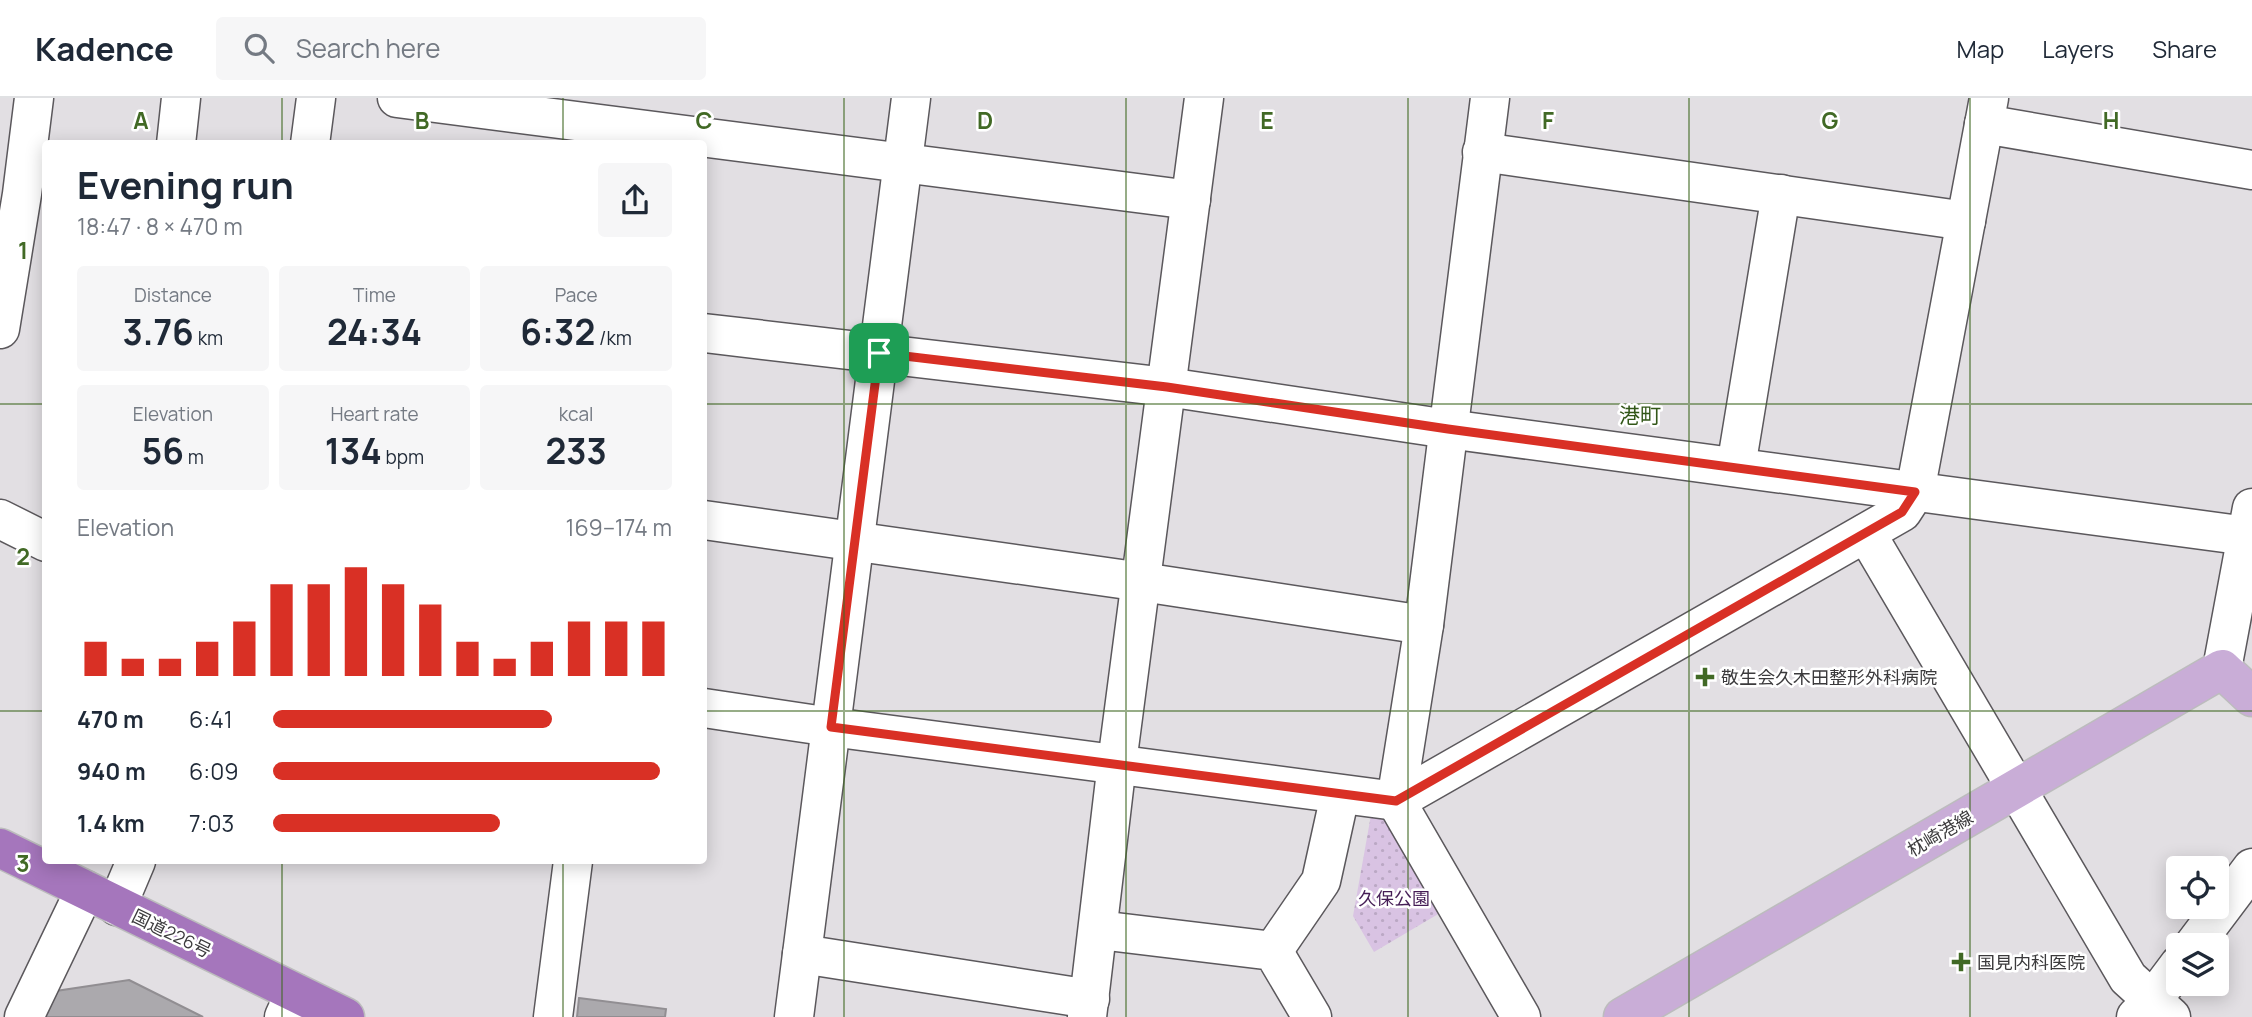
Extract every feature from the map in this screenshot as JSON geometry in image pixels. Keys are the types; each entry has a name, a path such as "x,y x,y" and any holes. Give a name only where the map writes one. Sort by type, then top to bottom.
{"highway":[{"name":"国道226号","path":"0,848 101,898 289,1005 345,1017"}],"main road":[{"path":"2222,669 2252,696"},
{"name":"枕崎港線","path":"1623,1017 2222,669"}],"street":[{"path":"0,329 23,196 34,98"},
{"path":"176,140 181,98"},
{"path":"311,140 316,98"},
{"path":"397,98 1191,200"},
{"path":"794,1017 911,98"},
{"path":"802,954 1088,1008 1117,763 1204,98"},
{"path":"1490,98 1424,625 1396,801 1521,1017"},
{"path":"707,708 1396,801 1902,512 1915,492 1987,111 2252,170"},
{"path":"1482,152 1966,221"},
{"path":"1736,467 1781,194"},
{"path":"707,332 1167,387 1448,429 1915,492 2249,522 2222,669"},
{"path":"0,519 42,540"},
{"path":"707,520 1424,625"},
{"path":"1866,533 2128,978 2153,1012 2166,988"},
{"path":"1273,951 1321,881 1340,795"},
{"path":"24,1017 101,898 133,864"},
{"path":"553,1017 573,864"},
{"path":"2203,933 2252,868"},
{"path":"1098,930 1273,951"},
{"path":"1273,951 1311,1017"}],"green space":[{"name":"久保公園","path":"1371,815 1390,818 1445,910 1374,952 1353,916"}],"building":[{"path":"129,980 203,1017 43,1017 56,991"},
{"path":"579,998 666,1009 665,1017 577,1017"}],"place":[{"name":"敬生会久木田整形外科病院","path":"1705,677"},
{"name":"国見内科医院","path":"1961,962"}],"district":[{"name":"港町","path":"1640,415"}],"route":[{"path":"879,353 1167,387 1448,429 1915,492 1902,512 1396,801 831,727 879,353"}]}
